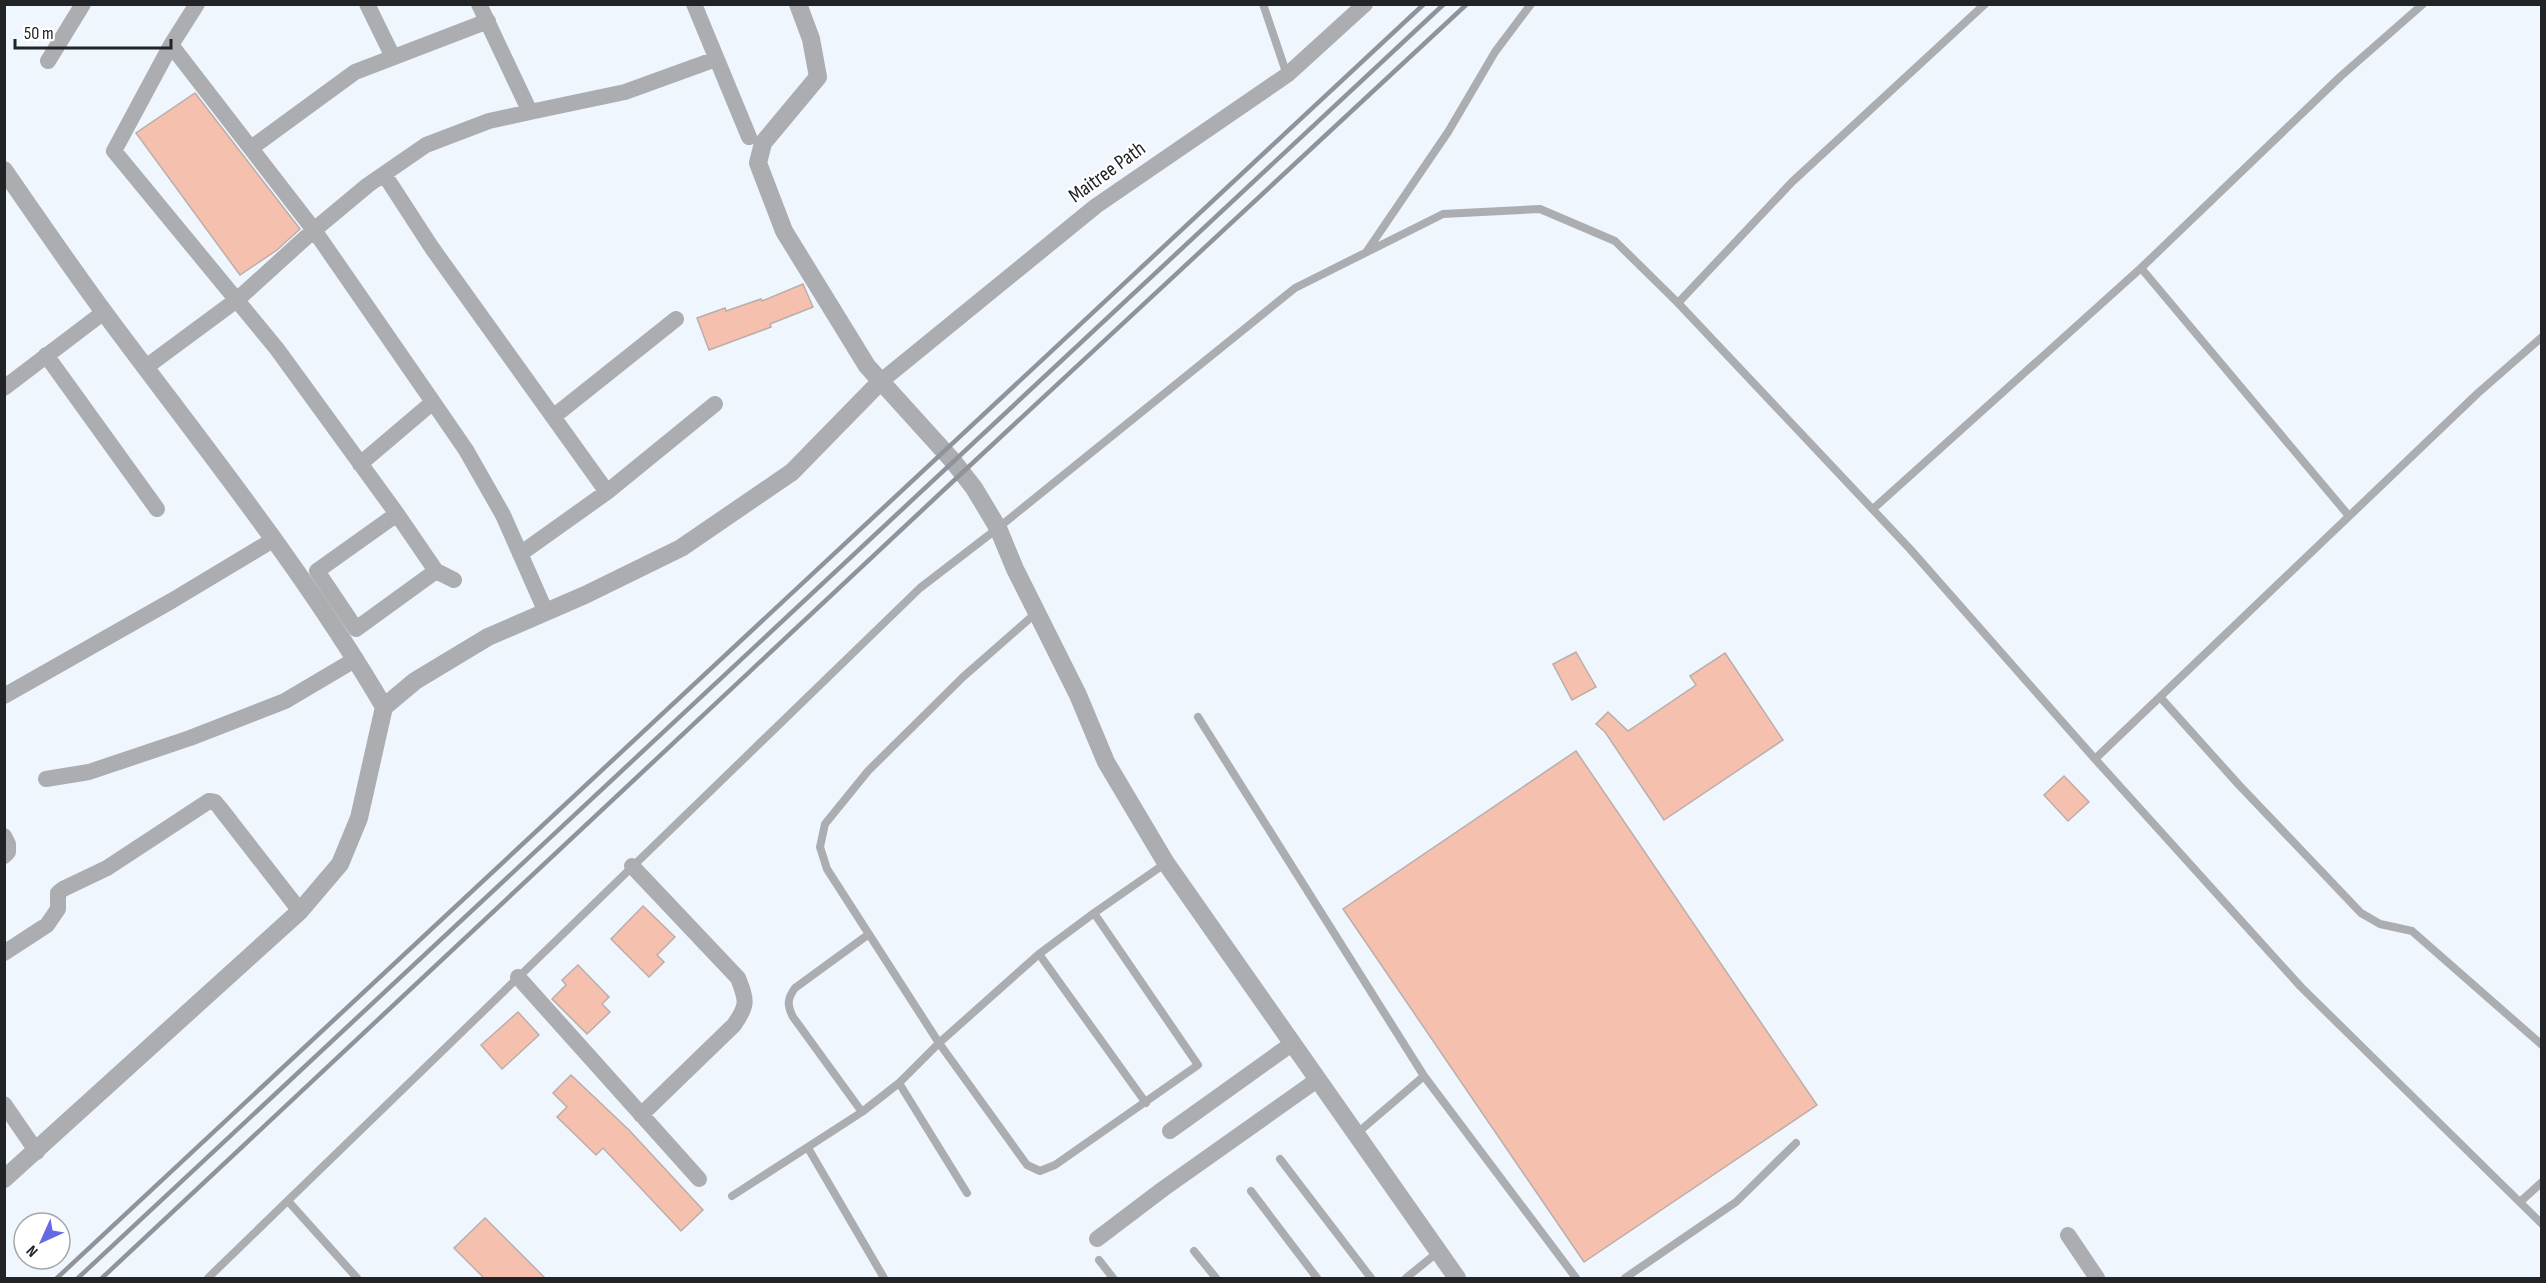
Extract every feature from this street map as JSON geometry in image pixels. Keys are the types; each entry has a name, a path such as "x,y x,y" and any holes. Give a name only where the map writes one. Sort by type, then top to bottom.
{"street":[{"path":"48,61 83,4"},
{"path":"197,4 171,45 114,151 238,299 397,514 436,571 454,580"},
{"path":"367,4 393,57"},
{"path":"479,4 530,112"},
{"path":"694,4 749,137"},
{"path":"798,4 811,39 818,77 763,143 758,163 784,231 867,366 963,472 998,528 1078,695 1106,762 1166,863 1457,1278"},
{"name":"Maitree Path","path":"880,382 1096,206 1287,75 1365,4"},
{"path":"251,148 355,72 488,21"},
{"path":"171,45 314,230 466,450 503,515 545,610"},
{"path":"146,367 238,299 314,230 384,174 426,145 489,121 625,92 716,59"},
{"path":"384,174 432,248 607,492"},
{"path":"6,176 273,540 356,659 384,707"},
{"path":"4,388 104,312"},
{"path":"552,417 676,319"},
{"path":"46,355 157,510"},
{"path":"4,1179 37,1152 300,911 340,864 359,818 384,707 424,675 488,637 545,610 585,595 690,542 792,472 880,382"},
{"path":"360,464 433,402"},
{"path":"520,554 607,492 715,404"},
{"path":"397,514 317,571 356,629 436,571"},
{"path":"8,692 273,540"},
{"path":"46,779 89,772 200,734 285,700 356,659"},
{"path":"4,952 51,920 58,909 58,893 63,889 107,868 209,801 215,802 220,808 300,911"},
{"path":"4,836 9,852 4,856"},
{"path":"632,866 738,978 746,1001 744,1010 734,1025 641,1115"},
{"path":"518,977 699,1179"},
{"path":"1170,1131 1293,1043"},
{"path":"1098,1239 1163,1189 1317,1080"},
{"path":"4,1104 37,1152"},
{"path":"2067,1235 2097,1278"}],"lane":[{"path":"1263,4 1287,75"},
{"path":"1366,252 1448,132 1495,52 1531,4"},
{"path":"1678,303 1792,182 1985,4"},
{"path":"1873,509 2141,268 2341,76 2423,4"},
{"path":"208,1278 920,588 998,528 1295,288 1443,214 1540,209 1615,242 1678,303 1873,509 2301,987 2541,1224"},
{"path":"2141,268 2349,516"},
{"path":"2095,759 2478,393 2541,337"},
{"path":"1037,613 963,677 868,771 825,824 820,848 827,869 939,1043 1027,1165 1040,1171 1055,1165 1198,1065 1094,913"},
{"path":"2160,697 2239,785 2361,913 2380,924 2412,931 2541,1045"},
{"path":"1198,717 1424,1076 1576,1278"},
{"path":"732,1196 862,1112 898,1083 939,1043 1039,954 1166,863"},
{"path":"862,1112 793,1017 788,1007 788,997 795,988 869,934"},
{"path":"1039,954 1146,1103"},
{"path":"1355,1135 1424,1076"},
{"path":"898,1083 967,1193"},
{"path":"1625,1278 1736,1202 1796,1143"},
{"path":"808,1148 884,1278"},
{"path":"1280,1159 1371,1278"},
{"path":"2520,1202 2541,1182"},
{"path":"1251,1191 1317,1278"},
{"path":"288,1201 357,1278"},
{"path":"1194,1251 1216,1278"},
{"path":"1406,1278 1438,1252"},
{"path":"1099,1260 1113,1278"}],"building":[{"path":"195,93 300,229 277,250 240,275 136,133"},
{"path":"803,284 813,307 770,324 771,327 709,350 697,318 725,308 726,311 761,299 762,301"},
{"path":"1576,652 1596,687 1572,700 1553,664"},
{"path":"1725,653 1783,740 1664,820 1605,732 1596,724 1608,712 1628,731 1696,685 1690,676"},
{"path":"1576,751 1817,1105 1584,1262 1343,909"},
{"path":"2064,776 2089,802 2068,821 2044,795"},
{"path":"643,906 675,937 657,955 664,962 649,977 611,939"},
{"path":"578,965 609,997 602,1004 610,1012 587,1034 552,999 566,985 562,980"},
{"path":"518,1012 539,1035 502,1069 481,1045"},
{"path":"571,1075 629,1130 703,1210 681,1231 603,1148 596,1155 557,1117 567,1107 553,1093"},
{"path":"485,1218 545,1278 484,1278 454,1248"}],"railway":[{"path":"57,1278 1424,4"},
{"path":"78,1278 1444,4"},
{"path":"102,1278 1467,4"}]}
